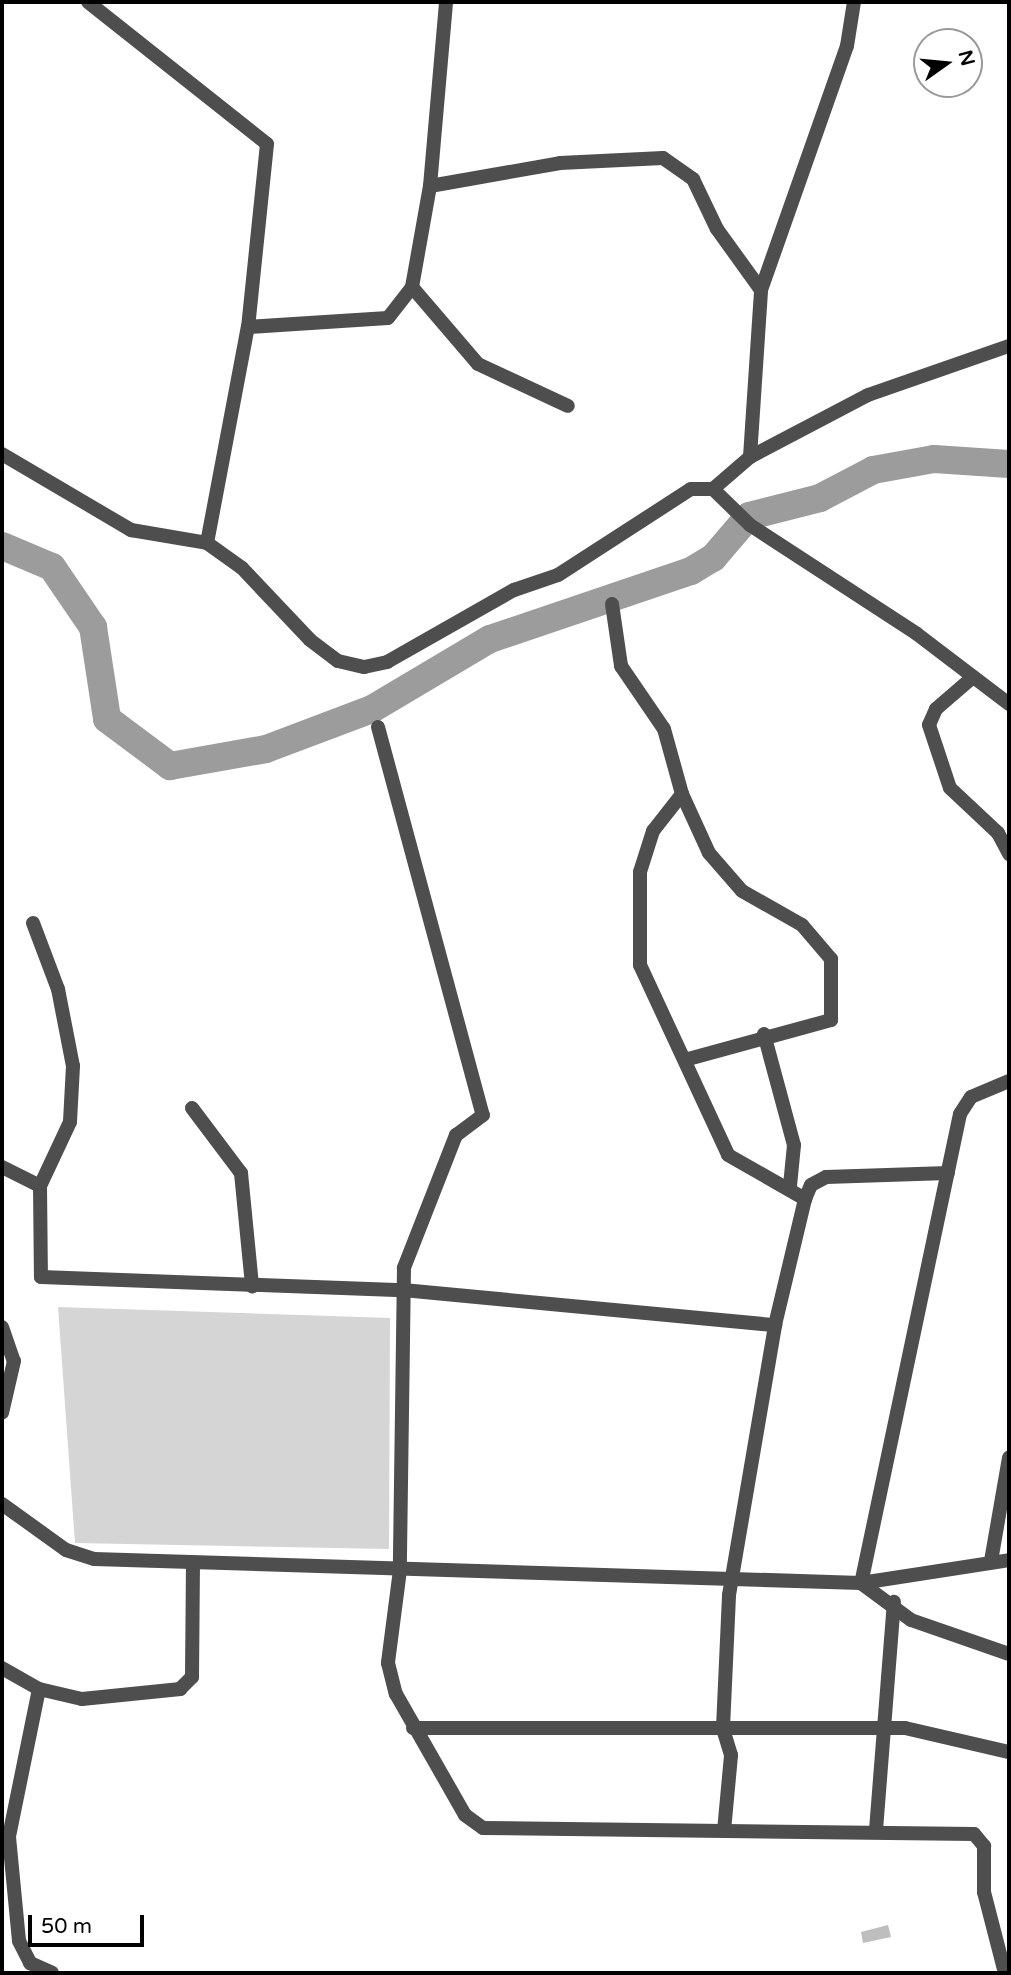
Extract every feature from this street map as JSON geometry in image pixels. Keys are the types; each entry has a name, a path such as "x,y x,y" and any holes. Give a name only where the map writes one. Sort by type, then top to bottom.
{"street":[{"path":"88,2 267,144 248,327 207,543"},
{"path":"248,327 388,318 412,287 430,186 446,2"},
{"path":"750,457 761,290 846,46 854,2"},
{"path":"430,186 580,161 663,158 693,179 717,229 761,290"},
{"path":"412,287 478,364 568,406"},
{"path":"2,454 131,530 207,543 242,568 310,640 338,661 364,667 387,662 514,590 568,569 691,489 713,489 750,457 856,401 1009,346"},
{"path":"713,489 750,525 1009,704"},
{"path":"612,604 621,666 664,729 682,794 709,853 741,891 802,925 831,959 831,1020 764,1034 688,1059"},
{"path":"973,677 936,709 929,724 950,788 998,833 1009,854"},
{"path":"377,727 483,1115 456,1135 407,1260 403,1290 400,1570 388,1663 413,1728 465,1815 483,1828 876,1830 981,1838 984,1892 1005,1973"},
{"path":"682,794 653,831 636,913 640,965 654,1004 688,1059 728,1155 790,1186 805,1199"},
{"path":"33,923 58,989 73,1066 70,1122 40,1186 41,1278 403,1290 775,1325"},
{"path":"764,1034 794,1145 790,1186"},
{"path":"861,1583 960,1114 971,1097 1009,1081"},
{"path":"192,1108 241,1173 252,1286"},
{"path":"2,1167 40,1186"},
{"path":"724,1831 731,1755 723,1728 729,1595 735,1574 775,1325 805,1199 811,1185 836,1175 948,1173"},
{"path":"2,1327 14,1361 2,1413"},
{"path":"991,1561 1009,1458"},
{"path":"2,1504 66,1550 94,1559 400,1570 735,1574 861,1583 1009,1560"},
{"path":"2,1668 39,1689 108,1698 187,1684 193,1563"},
{"path":"861,1583 894,1602 911,1620 1009,1654"},
{"path":"876,1830 894,1602"},
{"path":"39,1689 9,1837 19,1941 30,1963 52,1973"},
{"path":"413,1728 884,1728 926,1731 1009,1752"}],"shaded area":[{"path":"58,1307 390,1318 389,1549 75,1543"}],"building":[{"path":"888,1925 891,1937 863,1943 861,1932"}],"waterway":[{"path":"2,546 52,567 93,627 107,719 170,766 266,749 372,709 490,639 691,571 713,558 749,516 820,498 873,470 934,459 1009,464"}]}
